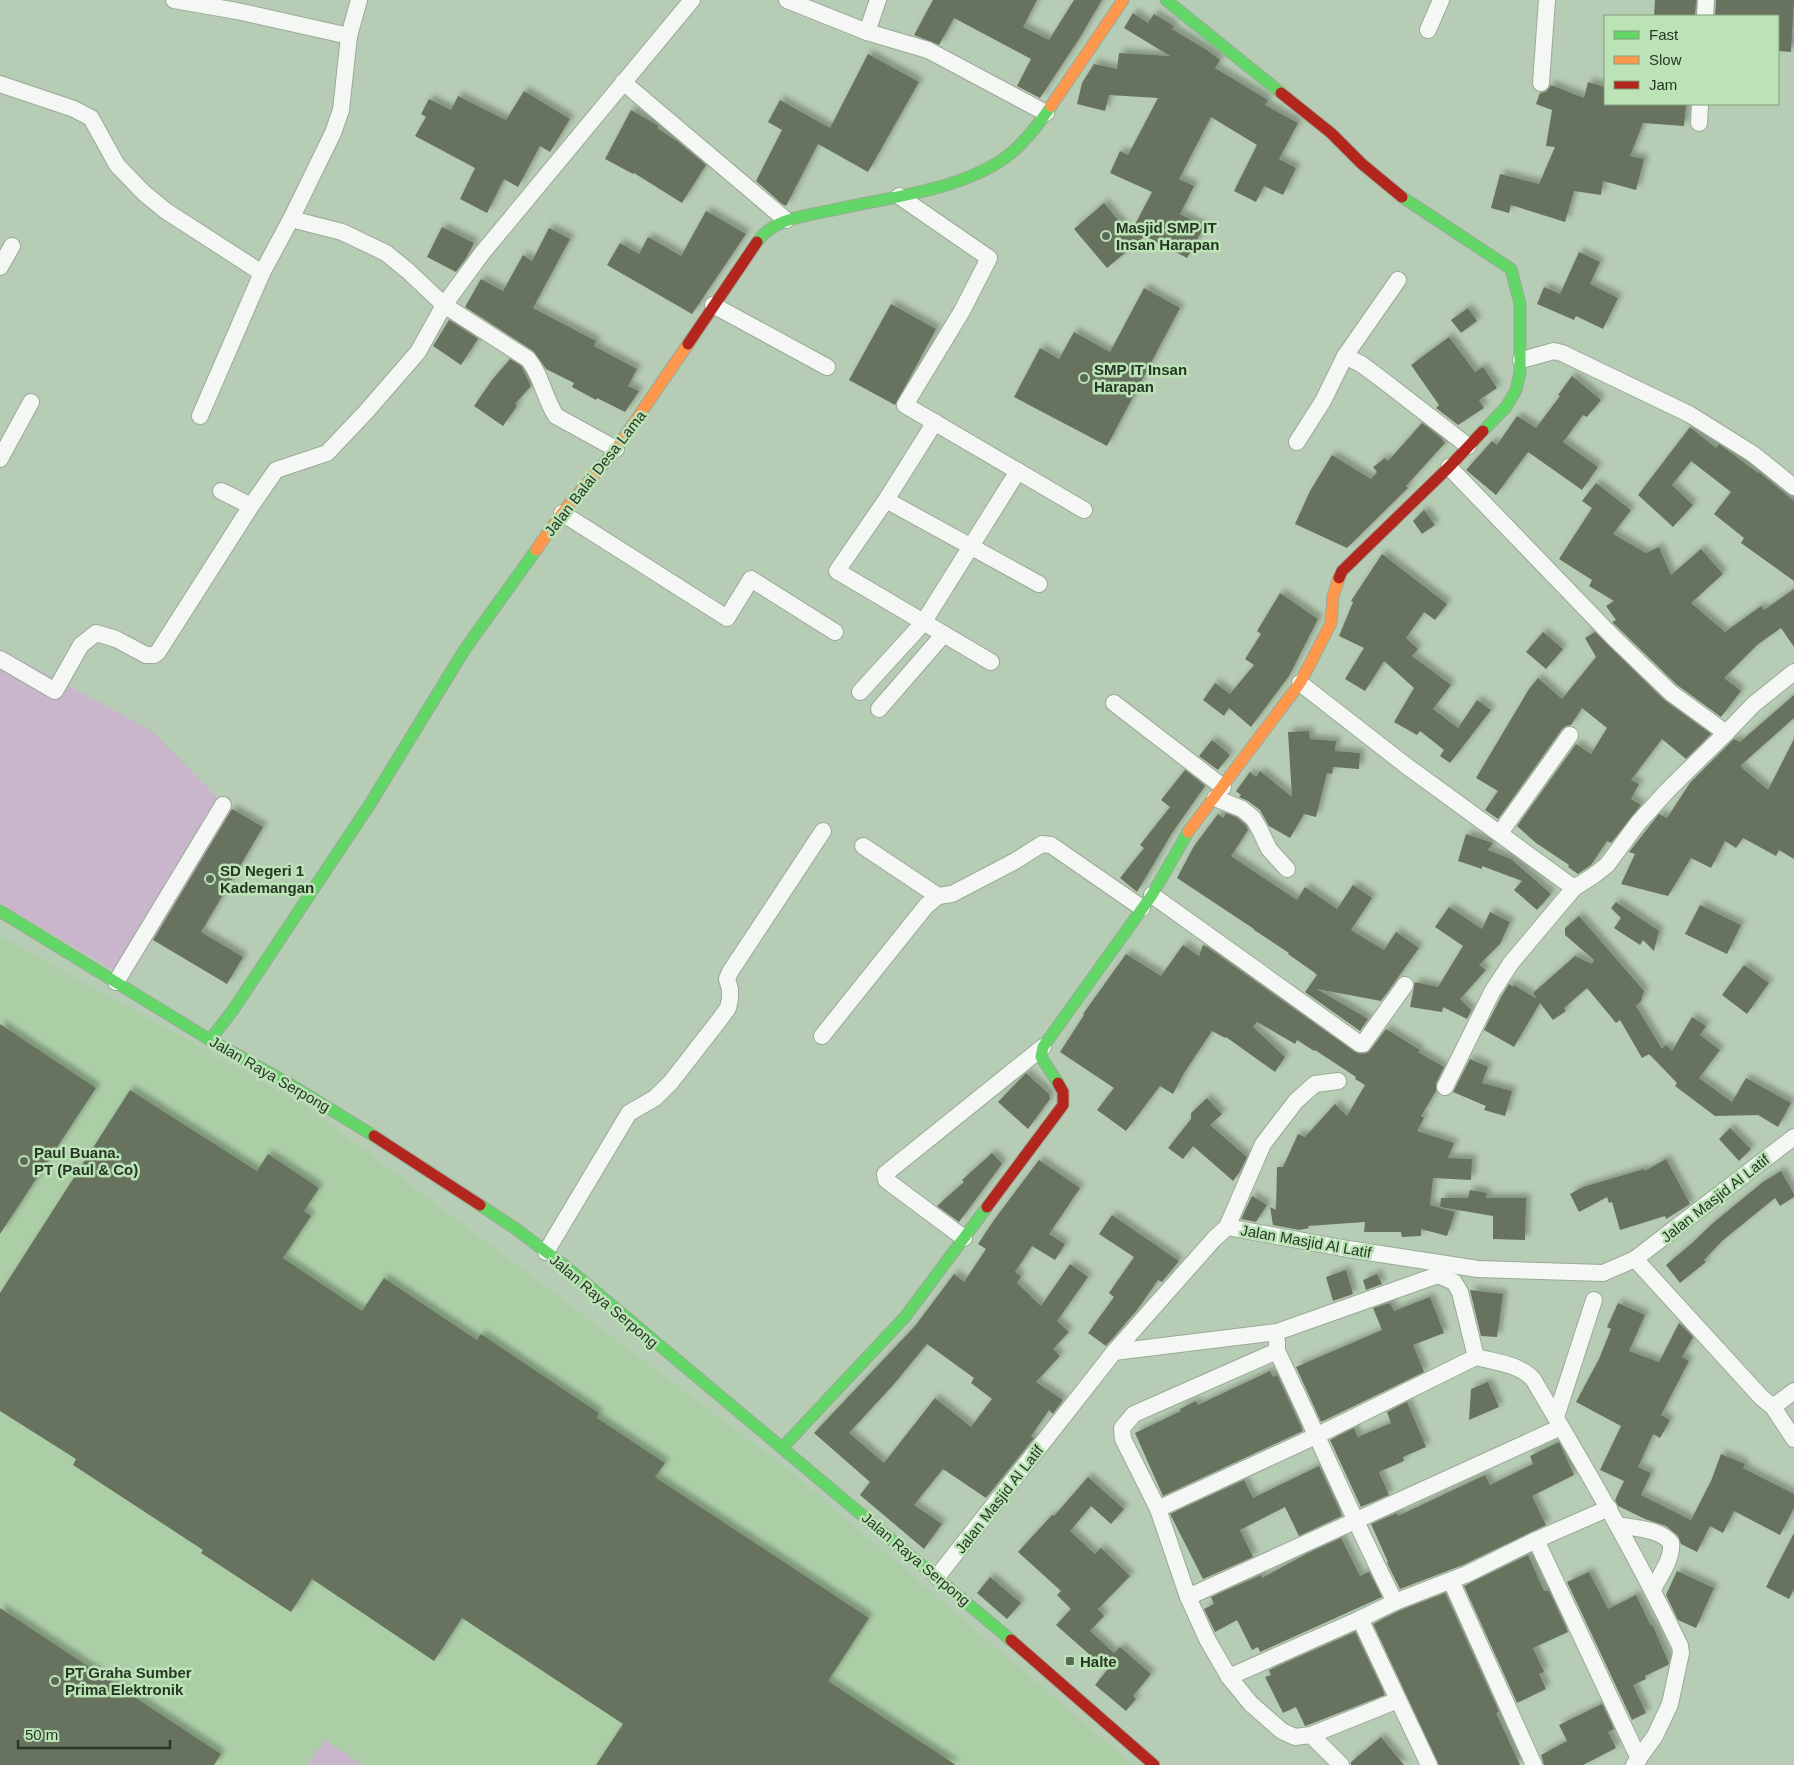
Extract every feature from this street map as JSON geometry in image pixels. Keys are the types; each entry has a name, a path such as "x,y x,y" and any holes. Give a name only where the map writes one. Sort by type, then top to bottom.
{"street":[{"path":"174,0 237,11 349,36"},
{"path":"200,416 262,272 327,146 340,110 349,36 359,0"},
{"path":"0,659 55,691 81,645 96,633 116,638 146,655 154,655 162,647 251,506 276,470 327,453 418,352 444,305 482,252 692,0"},
{"path":"787,0 867,32 928,50 1046,113"},
{"path":"867,32 878,0"},
{"name":"Jalan Balai Desa Lama","path":"210,1040 234,1010 370,804 465,649 562,513 616,450 761,236 768,229 786,220 930,189 981,172 1005,158 1024,140 1046,113 1102,27 1123,0"},
{"path":"964,1238 886,1180 885,1174 1043,1047 1147,902 1183,839 1300,683 1332,623 1334,588 1342,571 1449,467 1506,407 1516,390 1520,373 1520,304 1516,282 1511,269 1404,199 1362,164 1331,133 1166,0"},
{"path":"1428,30 1441,0"},
{"path":"1540,83 1547,0"},
{"path":"1705,15 1706,0"},
{"path":"622,82 786,220"},
{"path":"0,84 86,114 97,127 117,164 144,193 166,211 262,272"},
{"path":"1699,123 1700,105"},
{"path":"899,196 989,258 962,311 905,405 1084,510"},
{"path":"291,219 342,232 386,253 444,305 528,359 534,366 550,408 556,416 616,450"},
{"path":"0,267 12,246"},
{"path":"1297,442 1323,400 1345,356 1398,280"},
{"path":"713,306 827,367"},
{"path":"1521,360 1554,351 1562,353 1689,414 1753,454 1794,487"},
{"path":"1345,356 1361,364 1468,446"},
{"path":"0,459 31,402"},
{"path":"935,422 886,500 837,571 992,662"},
{"path":"1449,467 1613,638 1671,693 1726,733"},
{"path":"860,692 923,623 1018,470"},
{"path":"221,491 251,506"},
{"path":"886,500 1040,584"},
{"path":"562,513 727,618 751,579 835,632"},
{"path":"879,709 944,634"},
{"path":"1445,1087 1500,978 1574,888 1607,865 1638,823 1675,783 1754,704 1794,672"},
{"path":"1300,683 1408,767 1574,888"},
{"path":"1114,703 1219,792 1253,818 1269,849 1286,869"},
{"path":"1500,833 1570,736"},
{"path":"116,982 223,806"},
{"path":"546,1252 629,1113 655,1098 666,1087 728,1008 730,990 727,978 730,972 822,831"},
{"path":"822,1036 926,906 938,896 952,894 1015,861 1040,845 1047,844 1147,902 1361,1044 1405,985"},
{"path":"863,846 938,896"},
{"name":"Jalan Raya Serpong","path":"0,911 210,1040 332,1109 515,1229 546,1252 938,1577 1154,1765"},
{"path":"783,1447 905,1317 1062,1105 1064,1100 1063,1092 1042,1061 1043,1047"},
{"path":"1227,1227 1263,1144 1296,1101 1315,1084 1338,1081"},
{"name":"Jalan Masjid Al Latif","path":"938,1577 1114,1352 1214,1239 1227,1227 1348,1249 1478,1269 1603,1273 1635,1259 1794,1137"},
{"path":"1635,1259 1761,1397 1773,1407 1794,1439"},
{"path":"1114,1352 1277,1332 1438,1275 1454,1282 1460,1292 1476,1357"},
{"path":"1188,1597 1356,1522 1558,1422 1594,1300"},
{"path":"1277,1332 1277,1351 1395,1602"},
{"path":"1277,1351 1134,1414 1122,1428 1121,1435 1158,1509 1188,1597 1207,1639 1229,1677 1251,1704 1282,1731 1295,1737 1311,1734 1398,1700"},
{"path":"1158,1509 1318,1435 1476,1357 1512,1366 1529,1374 1609,1508 1653,1589 1680,1646 1681,1653 1670,1704 1655,1736 1636,1762 1536,1540"},
{"path":"1773,1407 1794,1392"},
{"path":"1229,1677 1609,1508"},
{"path":"1618,1525 1659,1534 1671,1543 1672,1550 1653,1589"},
{"path":"1450,1580 1534,1765"},
{"path":"1360,1619 1429,1765"},
{"path":"1311,1734 1341,1765"}],"shaded area":[{"path":"0,649 152,731 231,812 129,979 0,903"},
{"path":"0,936 301,1103 788,1469 1133,1765 0,1765"},
{"path":"324,1740 363,1765 308,1765"}],"building":[{"path":"933,0 1037,0 1023,27 1049,40 1074,0 1102,0 1040,98 1017,86 1031,59 954,18 939,45 914,35"},
{"path":"1655,0 1696,0 1695,15 1654,15"},
{"path":"1716,0 1794,0 1791,52 1779,51 1779,15 1715,15"},
{"path":"1133,13 1148,23 1154,14 1174,26 1172,29 1220,60 1215,68 1268,100 1265,105 1298,123 1279,159 1296,168 1283,195 1264,186 1256,202 1234,191 1257,145 1211,117 1179,179 1194,186 1180,214 1204,227 1187,258 1145,236 1107,268 1074,229 1104,203 1130,234 1152,192 1110,173 1120,151 1128,155 1158,98 1109,95 1105,111 1077,104 1082,83 1094,64 1117,69 1119,53 1170,56 1124,28"},
{"path":"868,54 919,82 868,172 818,144 786,206 782,204 756,181 782,130 768,122 780,100 830,128"},
{"path":"1588,82 1604,87 1604,105 1686,105 1684,126 1643,123 1630,156 1644,159 1636,190 1603,181 1601,195 1574,191 1565,222 1511,205 1509,213 1491,208 1500,174 1539,184 1555,147 1546,146 1552,110 1536,104 1540,93 1546,92 1551,85 1584,98"},
{"path":"524,91 570,119 550,152 540,146 518,187 504,179 487,213 460,199 475,168 415,136 426,117 421,114 429,99 451,110 458,96 506,120"},
{"path":"631,110 659,126 657,128 677,141 706,165 682,203 634,173 605,159"},
{"path":"706,211 746,234 692,314 607,265 620,243 639,254 648,237 681,256"},
{"path":"442,227 474,243 456,272 427,257"},
{"path":"549,228 570,239 533,308 596,341 594,346 637,369 628,386 639,391 625,412 597,398 596,400 572,387 574,383 546,369 533,351 465,307 481,279 503,291 523,255 532,261"},
{"path":"1579,252 1600,262 1590,284 1618,298 1603,329 1576,316 1574,320 1537,304 1544,287 1560,294"},
{"name":"SMP IT Insan Harapan","path":"1144,288 1180,308 1107,446 1014,397 1040,348 1059,359 1074,332 1110,352"},
{"path":"891,304 936,329 895,405 849,380"},
{"path":"1468,308 1477,321 1461,333 1451,320"},
{"path":"449,320 478,339 461,365 433,346"},
{"path":"1449,337 1475,372 1483,367 1497,388 1479,400 1484,408 1458,425 1436,408 1439,405 1411,365"},
{"path":"510,359 521,366 531,386 515,404 517,406 503,426 474,406 492,380"},
{"path":"1572,376 1601,400 1587,417 1583,415 1563,442 1598,467 1582,490 1528,452 1496,495 1466,470 1492,441 1497,445 1517,416 1536,428 1560,396 1558,395"},
{"path":"1422,423 1445,443 1406,486 1408,488 1347,548 1295,524 1310,491 1332,455 1371,479 1377,472 1373,467 1385,458 1388,461"},
{"path":"1690,427 1716,448 1719,444 1759,472 1794,501 1794,581 1741,543 1744,538 1714,514 1731,492 1691,461 1672,485 1693,505 1673,527 1638,495"},
{"path":"1596,483 1631,510 1613,534 1646,553 1659,547 1671,575 1701,549 1723,574 1691,603 1725,632 1761,606 1764,610 1794,589 1794,647 1781,628 1757,645 1724,678 1741,691 1721,717 1677,685 1612,622 1616,620 1606,606 1614,601 1589,586 1592,580 1559,559 1592,508 1582,501"},
{"path":"1424,510 1435,525 1422,534 1413,521"},
{"path":"1382,554 1447,604 1435,620 1424,612 1406,638 1418,649 1412,656 1451,685 1433,709 1458,728 1477,700 1491,710 1450,763 1440,756 1444,750 1420,731 1417,735 1394,722 1414,688 1384,661 1365,691 1345,679 1364,648 1339,636 1353,602 1351,601"},
{"path":"1280,593 1318,619 1289,676 1251,727 1229,708 1224,716 1203,700 1215,683 1230,694 1254,665 1245,659 1261,634 1257,631"},
{"path":"1543,632 1563,649 1546,669 1526,652"},
{"path":"1595,632 1664,700 1711,734 1686,759 1662,739 1631,780 1639,784 1631,799 1641,805 1611,843 1607,841 1591,865 1578,874 1568,867 1569,865 1536,843 1517,826 1576,744 1591,754 1607,728 1582,708 1571,725 1562,729 1498,819 1485,810 1498,791 1476,778 1529,689 1538,678 1562,699 1596,657 1585,638"},
{"path":"1794,695 1794,718 1740,766 1768,790 1794,739 1794,859 1779,850 1776,856 1743,838 1736,848 1725,841 1711,868 1691,858 1668,896 1621,884 1635,854 1629,852 1659,814 1667,818 1690,783 1734,739 1740,742"},
{"path":"1309,731 1310,739 1336,741 1335,751 1360,753 1359,769 1333,767 1332,774 1327,773 1316,817 1304,814 1290,838 1269,826 1260,810 1239,797 1241,795 1236,791 1250,772 1256,777 1260,771 1292,797 1288,732"},
{"path":"1212,740 1230,755 1218,770 1199,756"},
{"path":"1185,770 1205,786 1172,833 1137,892 1120,878 1144,848 1140,845 1170,807 1161,800"},
{"name":"SD Negeri 1 Kademangan","path":"232,809 263,827 201,932 243,957 227,984 153,940"},
{"path":"1226,813 1237,818 1248,830 1231,856 1297,900 1305,887 1337,909 1353,885 1372,898 1351,930 1384,950 1396,932 1419,948 1381,1001 1317,989 1368,1019 1360,1031 1305,992 1317,975 1315,973 1289,953 1177,878 1194,846 1218,814 1223,818"},
{"path":"1466,834 1493,843 1488,850 1511,859 1551,894 1537,910 1514,890 1522,881 1482,866 1482,869 1458,861"},
{"path":"1616,902 1659,931 1654,951 1643,940 1640,945 1614,928 1621,918 1611,908"},
{"path":"1700,905 1741,925 1727,954 1685,934"},
{"path":"1449,907 1482,929 1490,912 1510,922 1500,944 1479,965 1486,970 1460,999 1472,1009 1467,1019 1443,1007 1442,1012 1410,1007 1415,982 1438,987 1463,946 1435,927"},
{"path":"1579,916 1644,991 1641,1001 1636,1006 1662,1049 1666,1045 1672,1051 1692,1017 1706,1026 1700,1035 1720,1050 1699,1078 1732,1102 1746,1078 1791,1103 1778,1127 1758,1115 1715,1116 1675,1086 1677,1083 1649,1054 1642,1058 1620,1020 1616,1023 1587,988 1564,1008 1566,1011 1553,1020 1540,1003 1514,1047 1484,1030 1509,984 1537,999 1533,993 1575,956 1592,964 1594,960 1565,935 1565,928"},
{"path":"1183,945 1199,956 1203,945 1207,947 1355,1052 1360,1054 1368,1053 1386,1029 1420,1050 1418,1052 1444,1067 1436,1083 1436,1091 1421,1116 1424,1118 1417,1131 1454,1143 1448,1158 1472,1159 1471,1180 1433,1178 1430,1205 1455,1212 1447,1236 1421,1229 1421,1236 1402,1237 1401,1232 1364,1232 1365,1222 1308,1226 1309,1228 1299,1230 1273,1225 1270,1207 1276,1210 1277,1167 1283,1167 1298,1134 1305,1137 1335,1104 1347,1116 1365,1085 1315,1050 1297,1040 1295,1044 1257,1022 1253,1027 1285,1057 1275,1072 1226,1037 1212,1031 1184,1073 1173,1094 1160,1086 1126,1131 1097,1110 1114,1088 1060,1052 1083,1014 1126,954 1161,976"},
{"path":"1744,965 1769,983 1747,1014 1722,995"},
{"name":"Paul Buana. PT (Paul & Co)","path":"0,1024 96,1088 0,1234"},
{"path":"1470,1059 1488,1067 1482,1083 1512,1091 1505,1116 1484,1110 1486,1106 1453,1092"},
{"path":"1026,1073 1049,1094 1050,1099 1028,1129 998,1102"},
{"path":"130,1090 257,1171 268,1154 319,1188 304,1211 311,1216 283,1258 362,1311 384,1278 477,1340 481,1334 599,1413 597,1418 665,1463 655,1477 869,1618 828,1681 956,1765 596,1765 623,1724 462,1618 434,1661 312,1579 291,1612 201,1553 203,1550 73,1465 76,1459 0,1411 0,1293"},
{"path":"1207,1098 1222,1114 1210,1125 1247,1157 1233,1181 1193,1146 1183,1159 1168,1148 1191,1119 1191,1113"},
{"path":"1730,1128 1751,1149 1739,1161 1719,1139"},
{"path":"992,1153 1002,1164 959,1222 937,1206"},
{"path":"1666,1159 1690,1204 1666,1219 1665,1216 1620,1230 1612,1202 1609,1203 1607,1197 1579,1212 1570,1194 1583,1187 1644,1169 1645,1171"},
{"path":"1039,1160 1080,1188 1049,1234 1065,1244 1055,1260 1032,1246 1015,1272 1021,1276 1017,1283 1041,1306 1070,1264 1088,1277 1057,1321 1069,1332 1053,1349 1060,1356 1036,1382 1063,1400 1053,1414 1049,1410 1031,1436 1034,1438 986,1498 943,1469 914,1505 942,1524 924,1549 860,1495 870,1482 814,1433 915,1326 954,1274 964,1282 986,1249 978,1244","holes":["927,1344 974,1378 971,1383 992,1399 971,1427 935,1398 884,1463 849,1433 894,1384"]},
{"path":"1781,1171 1794,1197 1780,1206 1775,1198 1722,1241 1704,1260 1706,1262 1680,1283 1666,1265 1763,1182"},
{"path":"1470,1190 1487,1193 1486,1198 1526,1198 1525,1240 1493,1239 1493,1216 1440,1207 1441,1198 1468,1198"},
{"path":"1252,1196 1267,1205 1256,1222 1241,1219"},
{"path":"1112,1215 1179,1261 1162,1282 1158,1280 1137,1310 1106,1346 1088,1333 1114,1297 1109,1293 1134,1257 1099,1234"},
{"path":"1346,1270 1353,1294 1333,1301 1326,1277"},
{"path":"1377,1274 1382,1284 1366,1290 1363,1280"},
{"path":"1470,1290 1503,1294 1497,1337 1481,1336"},
{"path":"1430,1297 1444,1333 1413,1345 1424,1372 1321,1422 1296,1367 1382,1330 1373,1308 1390,1303 1394,1311"},
{"path":"1618,1303 1645,1315 1629,1351 1659,1362 1679,1323 1693,1337 1682,1357 1689,1361 1661,1415 1670,1420 1660,1438 1653,1434 1638,1467 1651,1473 1641,1495 1691,1520 1711,1481 1721,1454 1745,1464 1743,1468 1794,1494 1794,1508 1780,1535 1734,1511 1723,1533 1710,1526 1697,1552 1681,1544 1678,1536 1666,1526 1645,1519 1618,1506 1615,1500 1624,1481 1600,1470 1621,1426 1576,1402 1599,1359 1611,1329 1607,1327"},
{"path":"1270,1371 1273,1377 1277,1375 1303,1431 1163,1496 1135,1433 1181,1411 1180,1409 1196,1401 1198,1405"},
{"path":"1488,1382 1499,1407 1469,1420 1471,1389"},
{"path":"1407,1402 1426,1447 1403,1457 1404,1461 1379,1472 1389,1495 1361,1507 1330,1440 1354,1428 1358,1437 1391,1423 1387,1412"},
{"path":"1559,1442 1574,1475 1532,1496 1546,1525 1463,1565 1400,1589 1371,1524 1397,1513 1398,1516 1485,1475 1490,1485 1533,1464 1530,1456"},
{"path":"1319,1466 1342,1516 1299,1536 1285,1507 1240,1530 1253,1557 1203,1579 1170,1514 1244,1480 1253,1498"},
{"path":"1088,1477 1124,1509 1111,1524 1091,1506 1070,1531 1095,1554 1101,1548 1130,1576 1098,1609 1104,1616 1090,1631 1114,1653 1120,1647 1151,1674 1133,1696 1136,1699 1126,1711 1095,1685 1107,1670 1056,1625 1071,1609 1057,1595 1061,1591 1018,1552 1052,1515 1054,1516"},
{"path":"1794,1533 1794,1589 1789,1599 1766,1587"},
{"path":"1341,1538 1360,1576 1369,1572 1382,1597 1260,1652 1258,1647 1252,1650 1237,1620 1215,1632 1204,1609 1214,1604 1211,1597 1261,1575 1262,1578 1308,1553"},
{"path":"1528,1555 1544,1591 1549,1591 1568,1632 1533,1648 1544,1672 1539,1674 1546,1689 1517,1703 1464,1586"},
{"path":"1677,1571 1714,1588 1696,1628 1678,1620 1666,1595"},
{"path":"1589,1572 1608,1609 1636,1595 1651,1626 1652,1624 1669,1663 1645,1676 1646,1679 1633,1685 1646,1713 1632,1720 1567,1582"},
{"path":"990,1577 1021,1603 1007,1619 977,1593"},
{"path":"1445,1593 1499,1712 1496,1713 1520,1765 1439,1765 1373,1624 1399,1611"},
{"name":"PT Graha Sumber Prima Elektronik","path":"0,1608 221,1754 214,1765 0,1765"},
{"path":"1355,1632 1385,1695 1305,1726 1296,1707 1283,1713 1265,1677 1271,1675 1269,1670"},
{"path":"1602,1704 1614,1729 1608,1732 1616,1748 1583,1765 1544,1765 1541,1755 1567,1741 1559,1725"},
{"path":"1381,1737 1404,1765 1351,1765 1351,1762"}],"traffic: fast":[{"path":"1166,0 1281,93"},
{"path":"757,242 771,228 789,220 944,186 987,169 1019,146 1051,106"},
{"path":"1402,197 1511,269 1520,304 1520,373 1516,390 1506,407 1483,431"},
{"path":"210,1040 233,1010 370,804 465,649 536,550"},
{"path":"1058,1083 1041,1057 1043,1047 1152,895 1188,832"},
{"path":"0,911 210,1040 291,1085 374,1136"},
{"path":"480,1205 565,1266 1011,1640"},
{"path":"783,1447 905,1317 987,1207"}],"traffic: slow":[{"path":"1051,106 1123,0"},
{"path":"536,550 562,513 616,449 688,344"},
{"path":"1188,832 1300,683 1331,623 1333,596 1339,578"}],"traffic: jam":[{"path":"1281,93 1331,133 1362,164 1402,197"},
{"path":"688,344 757,242"},
{"path":"1339,578 1342,571 1449,467 1483,431"},
{"path":"987,1207 1063,1105 1063,1092 1058,1083"},
{"path":"374,1136 480,1205"},
{"path":"1011,1640 1154,1765"}],"place":[{"name":"Masjid SMP IT Insan Harapan","path":"1106,236"},
{"name":"SMP IT Insan Harapan","path":"1084,378"},
{"name":"SD Negeri 1 Kademangan","path":"210,879"},
{"name":"Paul Buana. PT (Paul & Co)","path":"24,1161"},
{"name":"Halte","path":"1070,1661"},
{"name":"PT Graha Sumber Prima Elektronik","path":"55,1681"}]}
